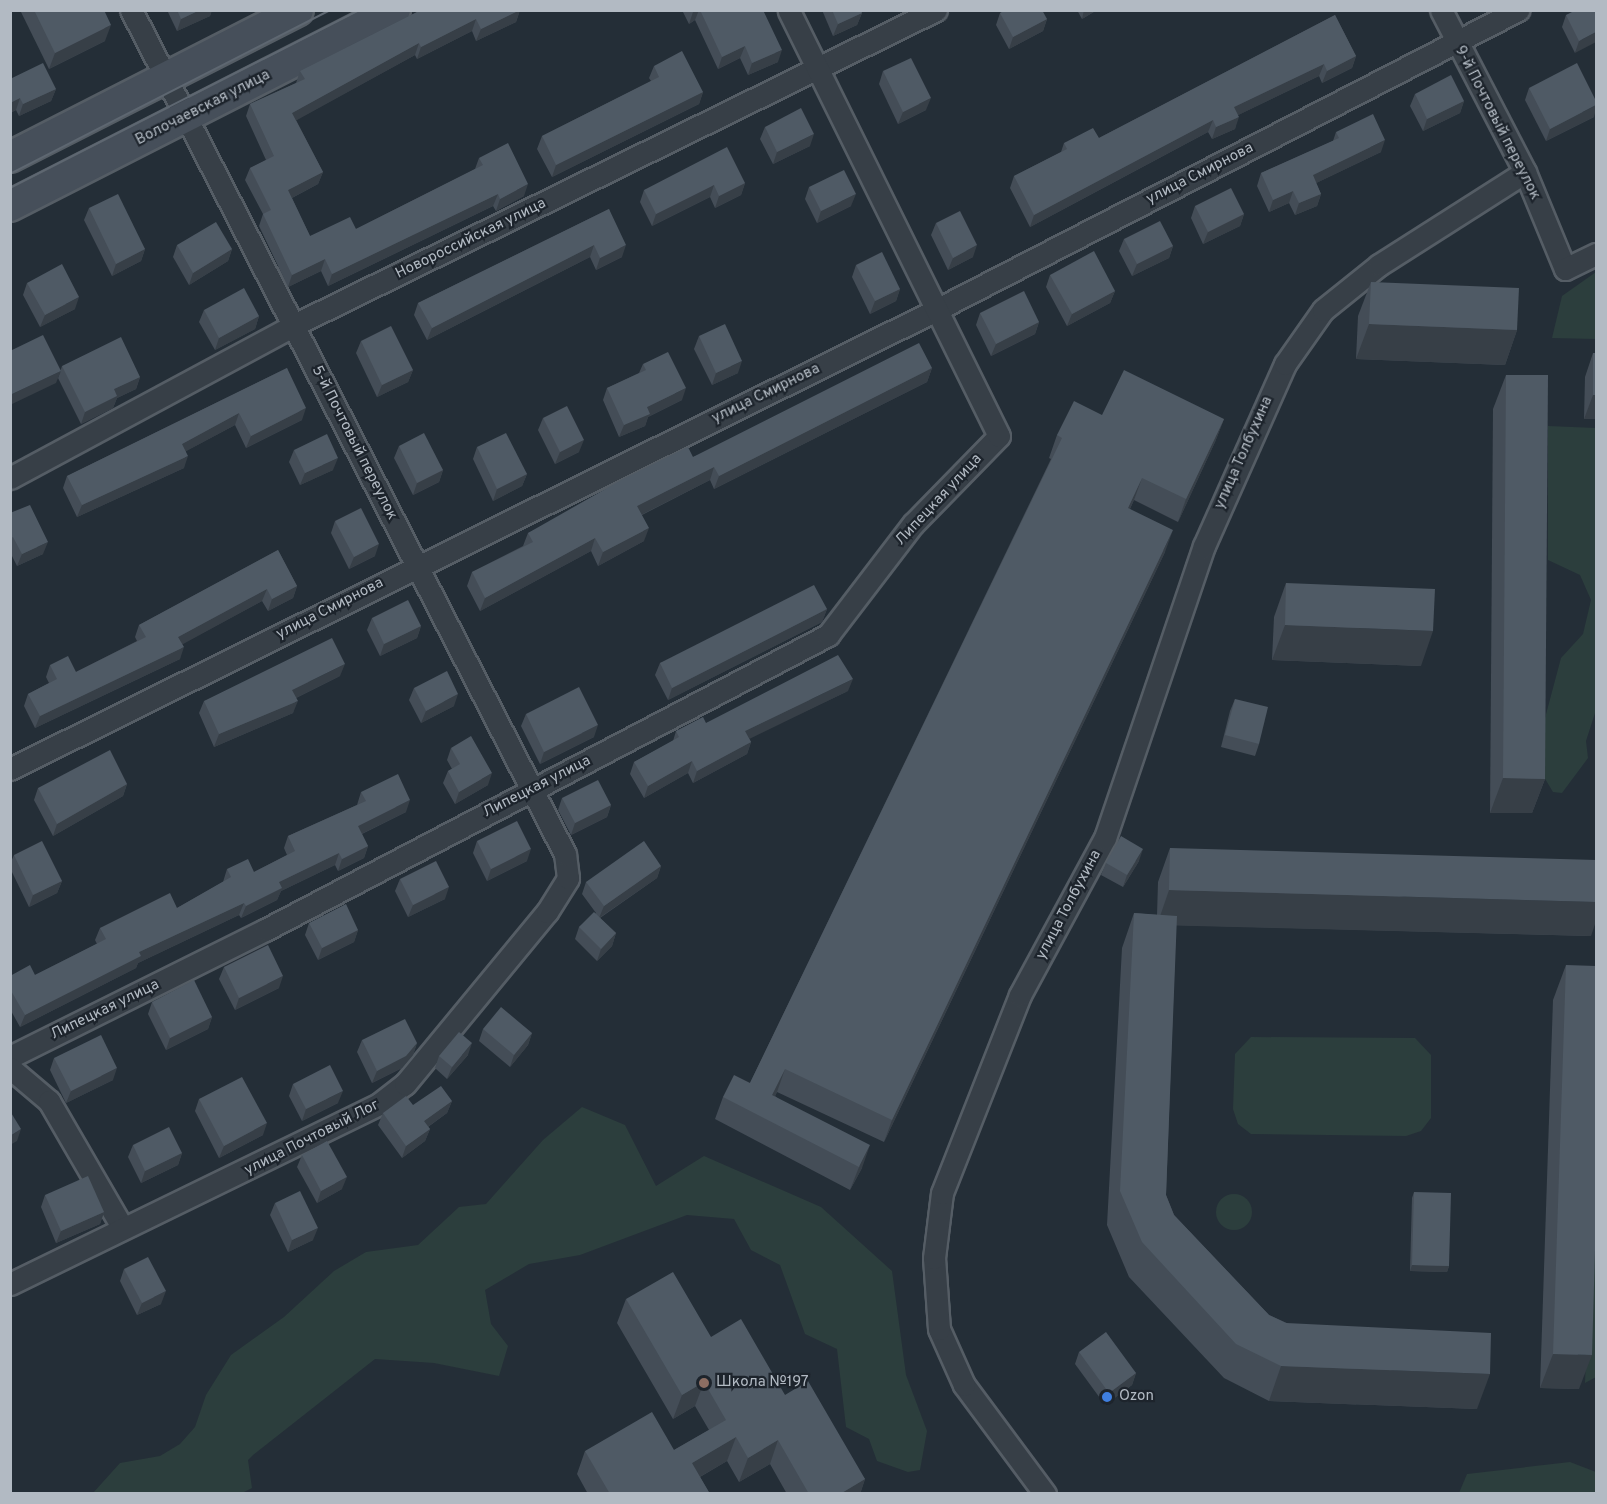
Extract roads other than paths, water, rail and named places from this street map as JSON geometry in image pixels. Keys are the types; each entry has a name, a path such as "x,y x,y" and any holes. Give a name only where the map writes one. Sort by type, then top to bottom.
{"main road":[{"path":"10,157 298,10"},
{"name":"Волочаевская улица","path":"10,206 395,10"}],"street":[{"name":"5-й Почтовый переулок","path":"131,10 565,854 568,878"},
{"path":"788,10 816,71 938,309"},
{"name":"Новороссийская улица","path":"10,478 294,325 816,71 936,10"},
{"name":"9-й Почтовый переулок","path":"1441,10 1526,172 1565,269 1596,254"},
{"name":"улица Смирнова","path":"10,769 938,309 1518,10"},
{"name":"улица Толбухина","path":"1045,1494 964,1384 939,1329 934,1258 942,1192 1020,995 1105,838 1204,546 1249,435 1285,364 1323,310 1379,265 1526,172"},
{"name":"Липецкая улица","path":"10,1057 828,635 913,524 999,436 938,309"},
{"name":"улица Почтовый Лог","path":"10,1284 122,1227 264,1164 379,1104 405,1084 548,912 568,878"},
{"path":"10,1068 50,1101 122,1227"}],"tram line":[{"path":"10,174 330,10"},
{"path":"10,188 360,10"}],"place":[{"name":"Школа №197","path":"704,1383"},
{"name":"Ozon","path":"1107,1397"}]}
